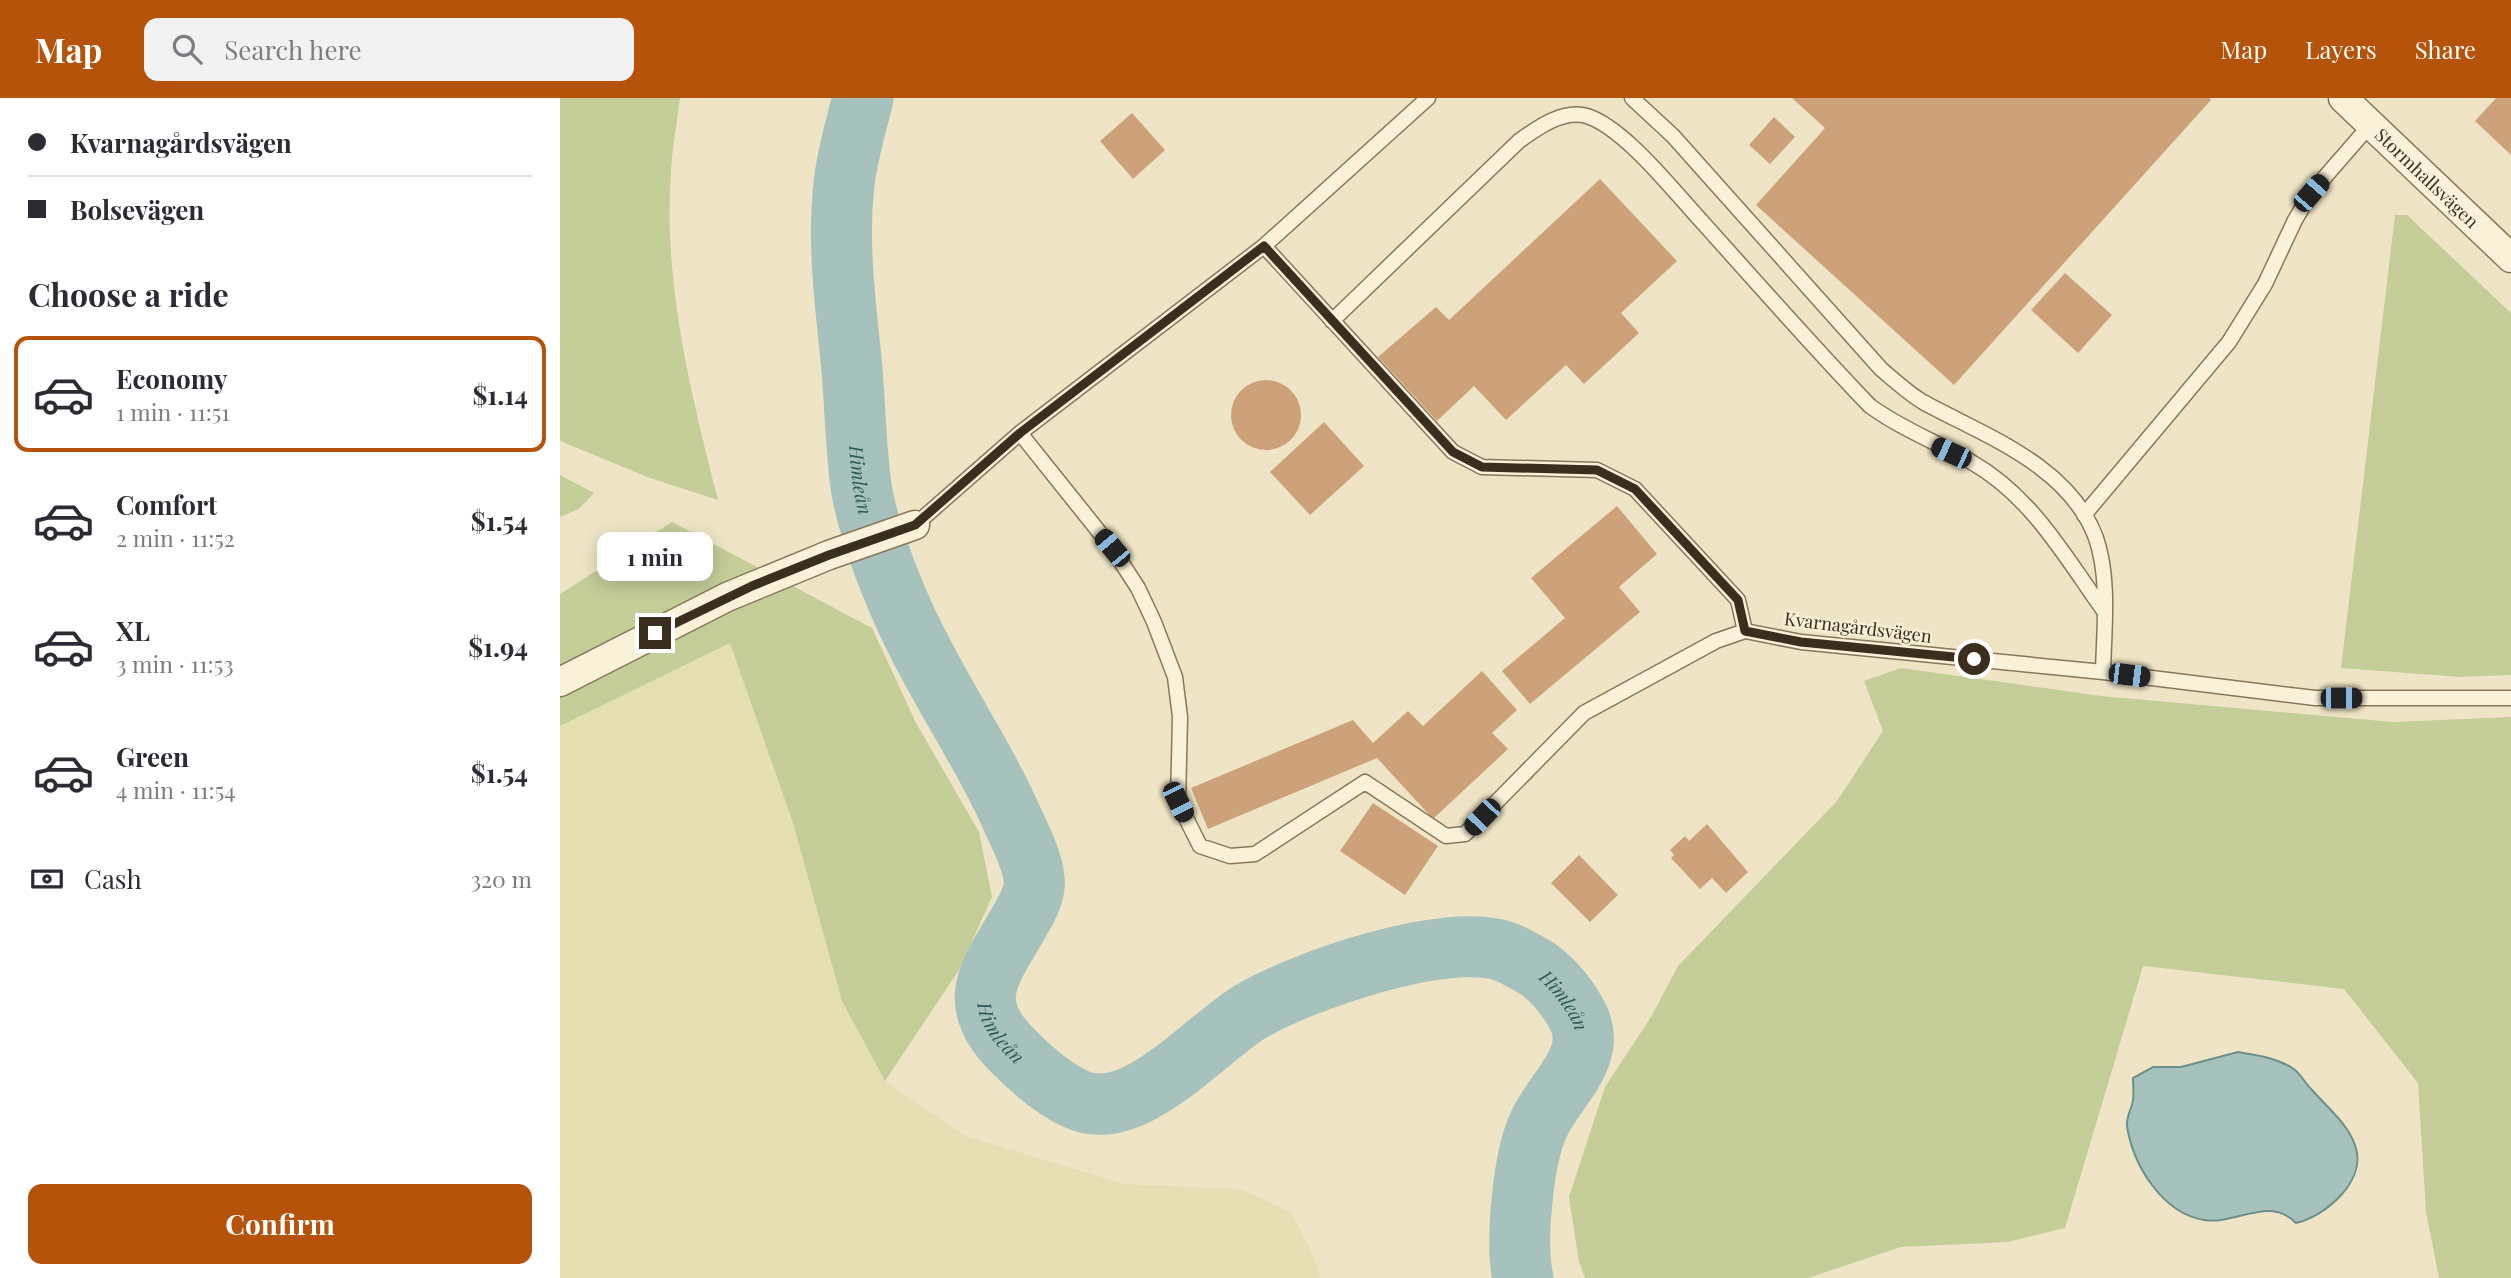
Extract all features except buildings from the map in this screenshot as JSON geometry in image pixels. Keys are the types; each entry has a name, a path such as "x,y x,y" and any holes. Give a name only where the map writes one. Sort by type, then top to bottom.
{"street":[{"name":"Stormhallsvägen","path":"2349,100 2511,258"},
{"path":"560,682 727,597 829,555 915,525"}],"lane":[{"path":"915,525 1020,433 1264,246 1428,98"},
{"path":"1632,98 1673,136 1881,369 1920,400 2026,458 2067,492 2084,515 2096,539 2102,565 2103,672"},
{"path":"1332,321 1519,141 1545,122 1570,116 1586,116 1613,130 1660,176 1870,406 1896,425 1973,463 2008,488 2036,516 2104,611"},
{"path":"2084,515 2229,342 2264,284 2311,193 2371,124"},
{"path":"1264,246 1453,452 1482,467 1597,470 1635,489 1738,600 1745,631"},
{"name":"Kvarnagårdsvägen","path":"1020,433 1112,548 1138,588 1175,677 1180,717 1178,802 1199,846 1230,856 1255,854 1365,782 1446,836 1465,834 1584,713 1716,641 1745,631 1871,650 2103,672 2315,698 2511,698"}],"shaded area":[{"path":"730,643 793,823 842,1001 885,1081 966,1136 1124,1184 1240,1189 1291,1212 1315,1259 1320,1278 560,1278 560,726"}],"green space":[{"path":"560,98 680,98 671,172 671,255 681,338 718,500 650,478 560,441"},
{"path":"2395,215 2407,215 2511,313 2511,675 2461,677 2341,668"},
{"path":"560,475 594,493 579,509 560,517"},
{"path":"672,522 872,628 916,723 979,832 992,897 959,970 885,1081 842,1001 793,823 730,643 560,726 560,594"},
{"path":"1901,668 2101,696 2393,722 2511,717 2511,1278 2439,1278 2426,1212 2418,1083 2344,989 2143,966 2065,1228 2008,1242 1901,1247 1808,1278 1585,1278 1579,1262 1569,1197 1605,1087 1651,1017 1678,966 1837,801 1883,731 1864,681"}],"water":[{"path":"2238,1052 2275,1060 2295,1070 2342,1122 2355,1145 2357,1158 2350,1183 2342,1195 2308,1219 2296,1223 2275,1211 2216,1220 2189,1216 2175,1208 2152,1185 2136,1156 2127,1126 2133,1100 2133,1078 2153,1067 2181,1067"}],"waterway":[{"name":"Himleån","path":"863,98 845,173 841,230 861,486 876,545 900,607 1003,800 1026,850 1034,878 1030,902 1001,952 987,984 985,1000 988,1016 998,1033 1027,1065 1068,1095 1098,1104 1121,1101 1144,1091 1250,1012 1337,974 1411,954 1446,948 1477,947 1512,955 1538,969 1564,995 1582,1028 1583,1043 1580,1057 1546,1110 1533,1139 1520,1223 1523,1278"}],"route":[{"path":"655,633 752,586 915,525 1020,433 1264,246 1453,452 1482,467 1597,470 1635,489 1738,600 1745,631 1801,642 1974,659"}]}
